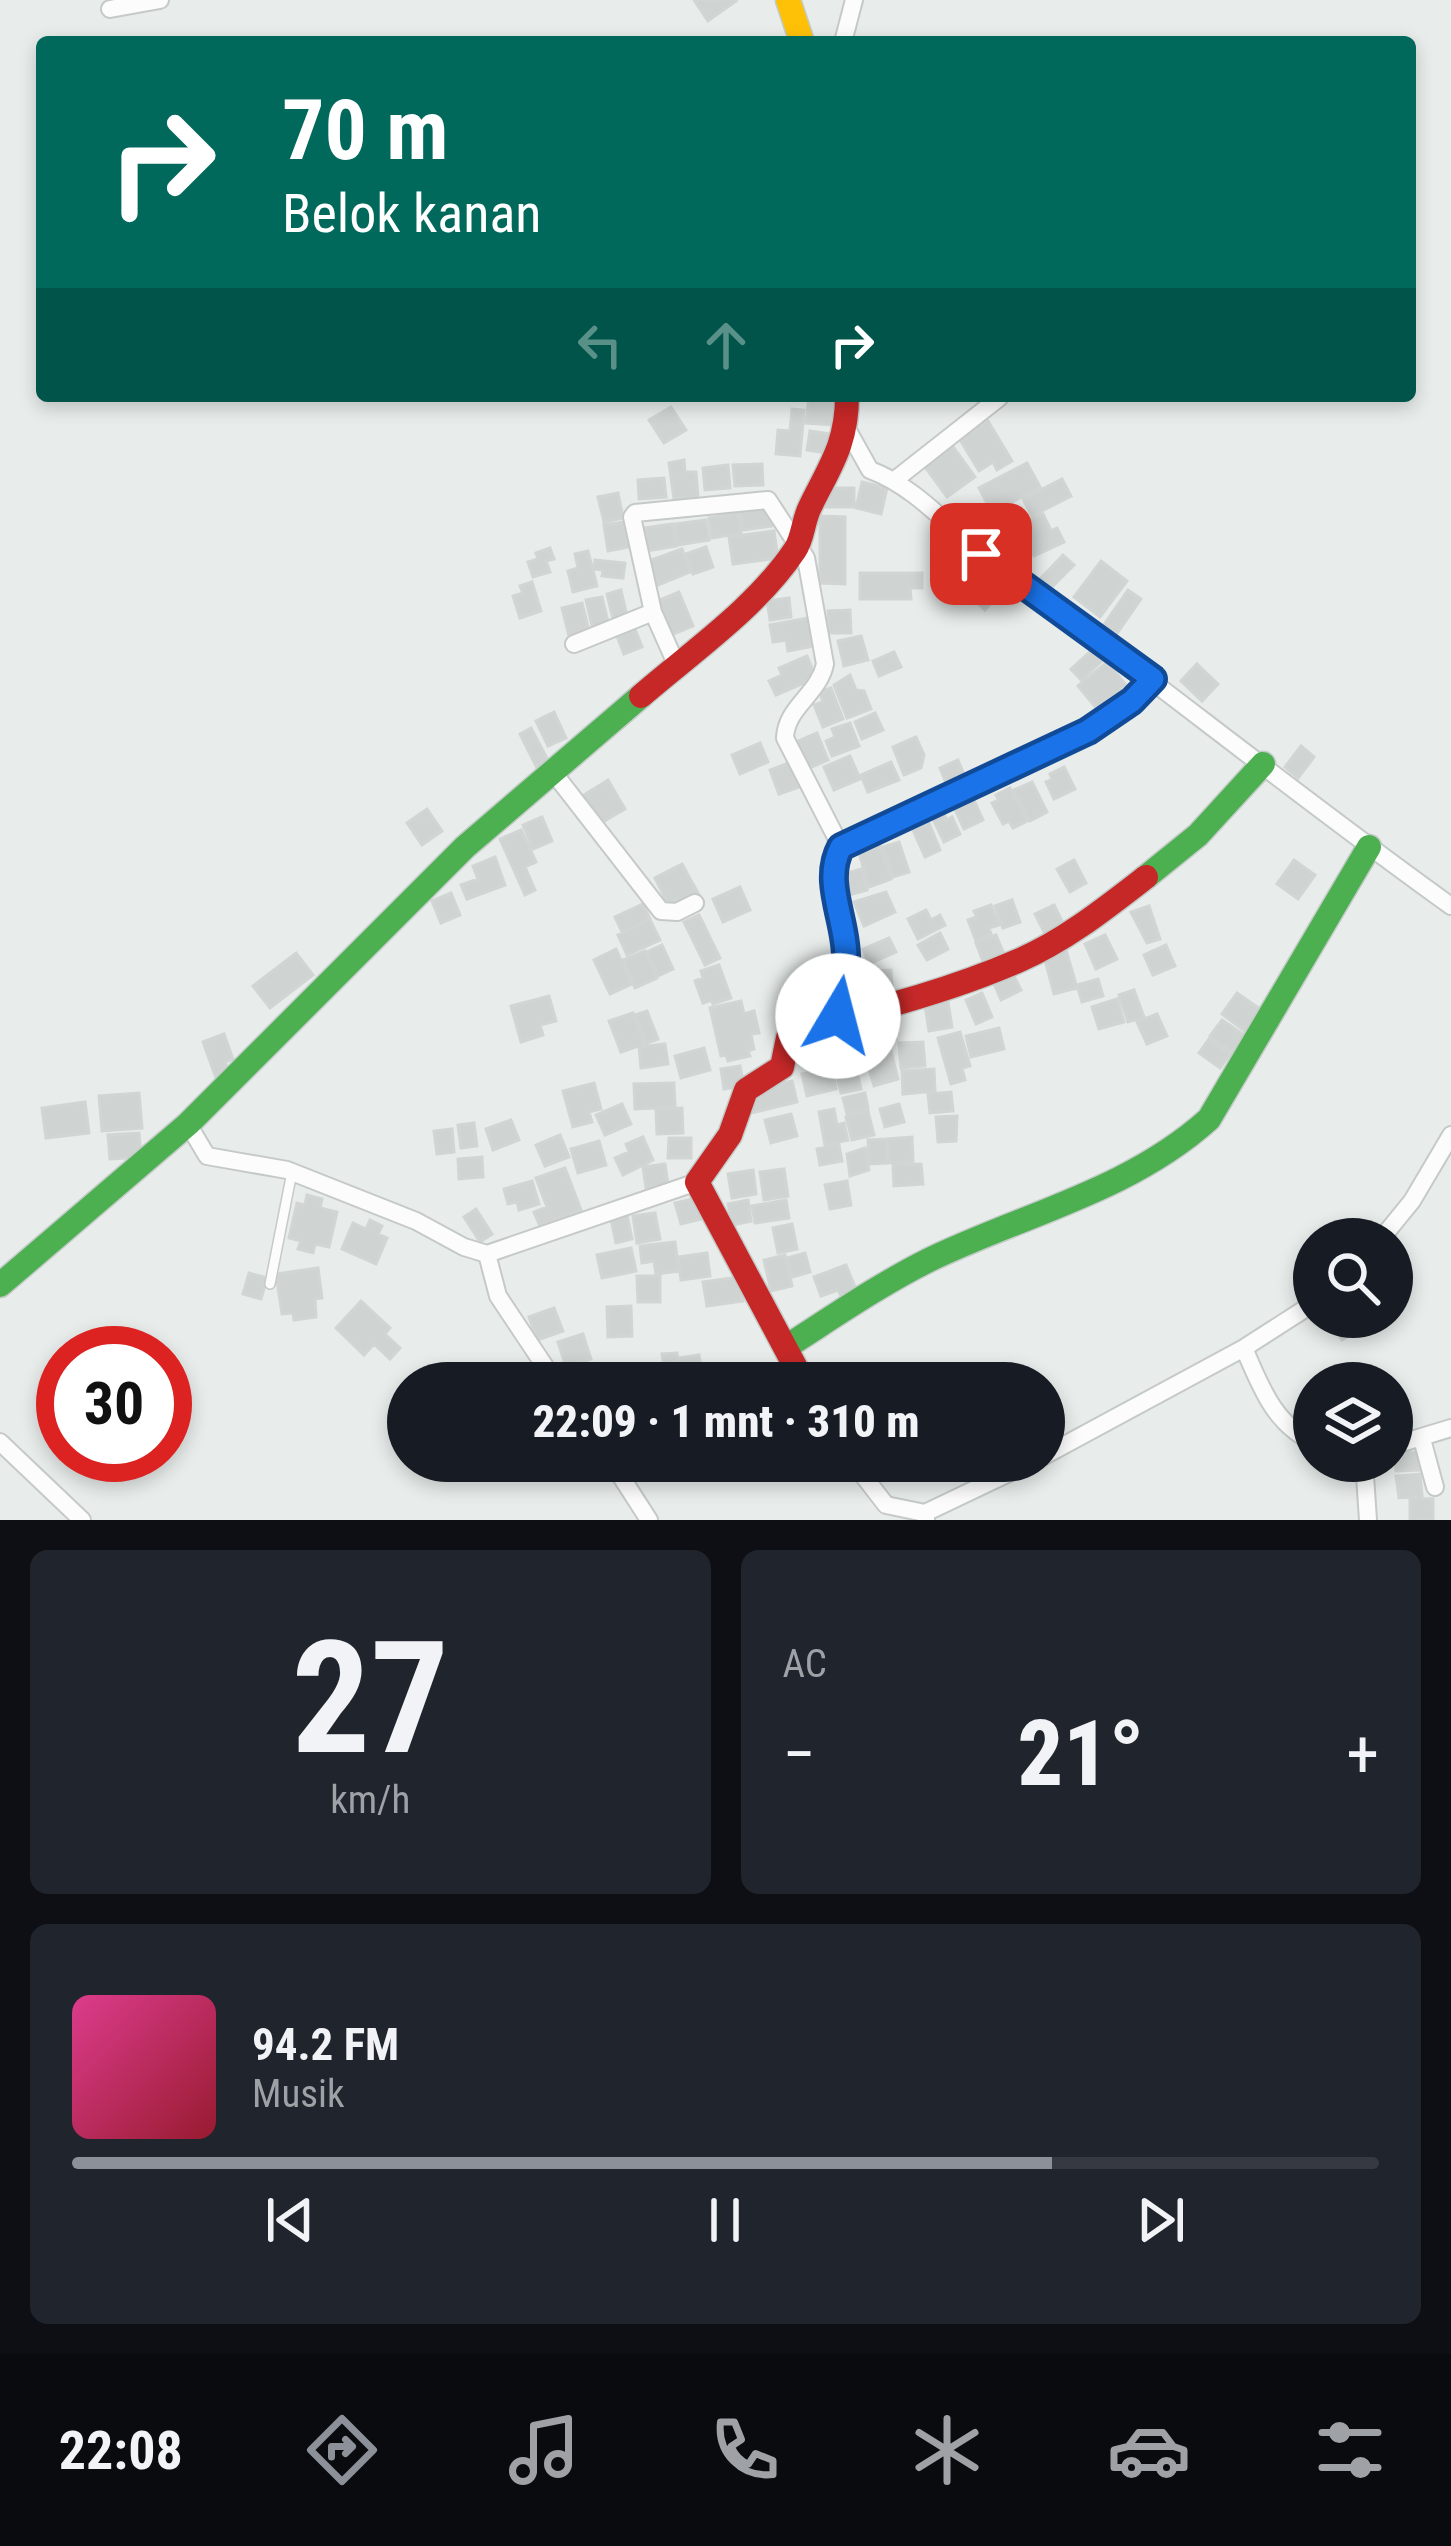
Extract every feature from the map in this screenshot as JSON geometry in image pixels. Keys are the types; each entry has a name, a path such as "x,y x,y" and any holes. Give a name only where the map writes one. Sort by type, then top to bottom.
{"street":[{"path":"110,9 160,0"},
{"path":"788,0 800,36"},
{"path":"845,36 854,0"},
{"path":"0,1285 188,1124 443,868 752,601 799,545 807,512 847,429 847,402"},
{"path":"896,479 994,402"},
{"path":"847,429 870,470"},
{"path":"831,470 870,470 896,479 981,554 1451,906"},
{"path":"677,666 652,612 631,522 635,513 763,498 772,503 806,558 824,670 788,718 785,738 841,847"},
{"path":"574,644 652,612"},
{"path":"838,1016 846,962 832,862 841,847 1088,731 1132,701 1153,679"},
{"path":"188,1124 207,1156 292,1172 487,1254 697,1182 730,1135 746,1090 782,1066 788,1033 928,994 1048,945 1099,914 1198,835 1262,764"},
{"path":"553,772 661,911 677,912 695,903"},
{"path":"786,1346 927,1261 1149,1166 1185,1143 1209,1119 1370,847"},
{"path":"1399,1218 1451,1135"},
{"path":"697,1182 794,1362"},
{"path":"487,1254 498,1296 542,1362"},
{"path":"1065,1445 1293,1316"},
{"path":"1244,1348 1274,1409 1293,1429"},
{"path":"1413,1441 1451,1428"},
{"path":"1422,1439 1435,1487"},
{"path":"0,1442 82,1520"},
{"path":"624,1482 649,1520"},
{"path":"868,1482 886,1505 926,1517 994,1482"},
{"path":"1365,1482 1368,1520"}],"lane":[{"path":"270,1284 292,1172"}],"building":[{"path":"694,0 735,0 736,1 708,21"},
{"path":"808,402 834,402 832,425 806,423"},
{"path":"671,407 686,430 664,443 649,420"},
{"path":"792,409 804,410 800,456 776,454 778,430 790,431"},
{"path":"988,421 1012,461 997,470 993,462 979,471 959,438"},
{"path":"810,431 830,434 827,453 807,450"},
{"path":"951,444 975,477 947,497 923,464"},
{"path":"684,460 685,472 696,472 698,497 674,499 669,463"},
{"path":"1027,463 1040,487 992,513 979,488"},
{"path":"762,464 763,485 735,486 733,465"},
{"path":"728,465 730,488 705,490 703,468"},
{"path":"664,478 666,497 639,499 638,480"},
{"path":"1062,479 1071,496 1032,516 1023,499"},
{"path":"862,482 887,488 881,514 856,508"},
{"path":"827,488 854,488 854,507 826,507"},
{"path":"618,493 623,518 604,522 598,497"},
{"path":"769,507 772,526 743,530 740,511"},
{"path":"738,513 741,533 712,538 709,518"},
{"path":"1043,514 1051,531 1057,528 1064,542 1034,556 1029,545 1022,549 1014,533 1021,529 1019,525"},
{"path":"820,516 845,517 845,584 820,583"},
{"path":"706,520 709,540 678,545 675,524"},
{"path":"624,522 628,547 608,551 604,525"},
{"path":"672,524 676,546 647,551 644,528"},
{"path":"774,531 778,558 733,564 729,537"},
{"path":"706,547 713,567 693,574 686,554"},
{"path":"550,548 554,559 546,561 550,572 533,577 528,562"},
{"path":"682,549 690,572 658,585 649,561"},
{"path":"588,551 597,586 573,592 568,571 578,568 575,554"},
{"path":"1063,555 1074,565 1049,590 1039,580"},
{"path":"595,560 625,563 623,578 602,576 603,570 594,569"},
{"path":"1101,561 1127,581 1100,617 1074,597"},
{"path":"974,571 1000,593 985,610 960,587"},
{"path":"860,573 922,573 922,588 910,588 911,599 860,599"},
{"path":"532,582 541,611 520,618 513,596 523,593 520,586"},
{"path":"621,590 627,616 613,619 607,594"},
{"path":"1128,590 1141,599 1116,635 1103,626"},
{"path":"679,592 693,626 671,635 657,601"},
{"path":"602,597 609,626 593,630 586,600"},
{"path":"789,598 791,617 770,620 767,601"},
{"path":"582,603 589,631 569,636 562,608"},
{"path":"850,610 851,633 829,633 828,611"},
{"path":"814,617 819,645 788,651 786,640 773,642 770,625"},
{"path":"635,629 642,647 624,654 617,636"},
{"path":"861,636 868,660 844,666 838,641"},
{"path":"1092,650 1102,661 1081,680 1071,669"},
{"path":"894,652 901,667 879,676 873,661"},
{"path":"807,656 816,678 776,695 769,681 782,675 779,668"},
{"path":"1107,662 1126,685 1097,709 1078,686"},
{"path":"1197,664 1218,684 1202,701 1181,681"},
{"path":"850,675 871,709 847,718 834,685"},
{"path":"831,688 843,719 823,727 814,705 823,702 820,692"},
{"path":"554,712 566,738 548,746 536,721"},
{"path":"875,713 883,730 862,739 855,722"},
{"path":"850,723 859,746 832,756 826,741 835,737 832,729"},
{"path":"531,728 550,764 538,770 520,734"},
{"path":"817,733 828,760 807,769 796,742"},
{"path":"916,737 924,755 921,768 904,775 893,747"},
{"path":"760,743 768,762 740,774 732,755"},
{"path":"1301,746 1314,757 1298,778 1285,767"},
{"path":"850,756 860,779 834,790 824,767"},
{"path":"958,760 965,777 947,785 940,768"},
{"path":"791,762 799,787 779,794 770,770"},
{"path":"891,762 899,780 868,792 861,775"},
{"path":"1064,767 1075,789 1054,799 1046,782"},
{"path":"608,780 625,809 601,823 584,795"},
{"path":"1032,782 1047,812 1030,821 1014,790"},
{"path":"1010,788 1027,821 1013,828 1009,821 1003,824 992,803"},
{"path":"973,798 983,820 964,829 954,807"},
{"path":"427,809 442,831 422,845 407,823"},
{"path":"942,810 947,820 952,817 960,834 944,842 931,815"},
{"path":"542,817 552,841 533,849 523,825"},
{"path":"929,823 940,850 925,857 913,830"},
{"path":"521,830 536,862 525,867 535,890 525,895 500,839"},
{"path":"899,842 909,872 893,877 883,847"},
{"path":"880,846 891,879 869,887 859,853"},
{"path":"495,857 505,885 467,899 461,885 478,879 473,866"},
{"path":"1074,860 1086,883 1070,892 1057,869"},
{"path":"1294,860 1315,875 1298,899 1277,884"},
{"path":"682,864 699,895 680,905 676,899 668,904 655,878"},
{"path":"861,869 867,890 846,896 840,875"},
{"path":"740,887 750,910 723,922 713,899"},
{"path":"886,892 895,912 864,926 854,902"},
{"path":"451,893 460,915 441,923 432,901"},
{"path":"1012,900 1020,922 1003,928 995,906"},
{"path":"643,904 650,919 622,932 615,917"},
{"path":"991,905 999,925 976,941 968,920 977,917 974,911"},
{"path":"1054,905 1066,929 1047,938 1035,914"},
{"path":"1149,906 1160,939 1147,943 1131,912"},
{"path":"926,910 931,920 940,915 945,925 918,939 908,919"},
{"path":"699,915 720,958 705,965 684,922"},
{"path":"650,920 660,940 627,955 618,935"},
{"path":"940,933 948,949 927,960 918,945"},
{"path":"996,935 1007,961 986,969 976,943"},
{"path":"1105,935 1117,959 1096,969 1085,944"},
{"path":"889,938 896,952 869,964 863,949"},
{"path":"662,945 673,969 658,976 647,952"},
{"path":"1166,945 1175,966 1153,975 1144,955"},
{"path":"616,949 632,984 610,994 594,960"},
{"path":"1066,950 1077,988 1054,994 1044,956"},
{"path":"645,951 657,978 635,988 623,960"},
{"path":"296,953 313,975 270,1008 253,986"},
{"path":"719,965 731,998 703,1003 695,981 703,978 701,971"},
{"path":"891,970 893,1000 872,1001 870,971"},
{"path":"1011,970 1021,990 1001,1000 992,979"},
{"path":"1098,979 1103,996 1082,1002 1077,985"},
{"path":"1134,990 1144,1017 1128,1022 1119,995"},
{"path":"982,993 992,1017 976,1024 966,1000"},
{"path":"1237,993 1266,1013 1250,1035 1222,1014"},
{"path":"549,996 556,1021 540,1025 543,1035 521,1042 511,1006"},
{"path":"947,996 952,1027 929,1031 924,1000"},
{"path":"1117,999 1124,1022 1099,1029 1092,1007"},
{"path":"741,1001 744,1014 754,1011 759,1033 751,1034 754,1049 748,1051 750,1056 728,1061 726,1055 721,1056 710,1008"},
{"path":"647,1011 658,1039 647,1043 635,1015"},
{"path":"890,1012 896,1039 870,1044 865,1017"},
{"path":"633,1013 644,1044 621,1052 609,1021"},
{"path":"1157,1014 1167,1036 1147,1044 1137,1022"},
{"path":"1222,1020 1244,1035 1232,1052 1210,1036"},
{"path":"999,1028 1004,1049 971,1057 966,1036"},
{"path":"854,1029 857,1054 843,1056 839,1031"},
{"path":"960,1032 970,1066 962,1068 965,1080 951,1084 938,1038"},
{"path":"224,1034 233,1059 225,1062 229,1073 216,1078 203,1042"},
{"path":"821,1036 825,1060 810,1063 806,1038"},
{"path":"1209,1039 1230,1054 1220,1068 1199,1053"},
{"path":"923,1042 925,1066 901,1068 899,1043"},
{"path":"665,1044 668,1064 641,1068 639,1047"},
{"path":"704,1048 710,1070 681,1078 675,1056"},
{"path":"891,1051 898,1079 874,1086 866,1058"},
{"path":"854,1058 861,1089 841,1093 834,1063"},
{"path":"740,1066 744,1086 724,1089 721,1069"},
{"path":"832,1068 836,1089 807,1096 802,1074"},
{"path":"934,1069 935,1091 903,1094 902,1071"},
{"path":"792,1081 797,1102 751,1113 746,1092"},
{"path":"594,1083 601,1109 589,1112 592,1122 573,1127 563,1091"},
{"path":"674,1083 675,1107 635,1109 634,1084"},
{"path":"951,1092 953,1111 930,1113 928,1094"},
{"path":"139,1093 142,1128 102,1131 99,1096"},
{"path":"865,1093 868,1108 847,1114 843,1098"},
{"path":"85,1102 89,1133 46,1138 42,1108"},
{"path":"622,1104 631,1124 605,1135 596,1115"},
{"path":"899,1104 904,1122 885,1127 880,1109"},
{"path":"682,1108 683,1133 657,1134 656,1109"},
{"path":"834,1109 837,1125 844,1123 848,1140 825,1145 819,1112"},
{"path":"868,1111 874,1135 852,1140 846,1117"},
{"path":"791,1114 797,1136 771,1143 765,1120"},
{"path":"957,1116 956,1141 938,1142 936,1117"},
{"path":"511,1120 519,1140 493,1150 486,1129"},
{"path":"474,1123 477,1146 461,1148 458,1125"},
{"path":"452,1129 454,1152 437,1154 434,1131"},
{"path":"139,1133 141,1157 110,1159 108,1135"},
{"path":"560,1135 569,1157 545,1166 536,1145"},
{"path":"643,1137 653,1160 623,1175 615,1158 629,1152 626,1144"},
{"path":"912,1137 913,1161 889,1163 887,1139"},
{"path":"669,1138 691,1138 691,1158 668,1158"},
{"path":"886,1139 887,1163 869,1164 868,1140"},
{"path":"599,1141 606,1165 578,1173 571,1149"},
{"path":"839,1145 842,1161 820,1165 817,1149"},
{"path":"865,1148 869,1170 850,1176 847,1154"},
{"path":"482,1157 483,1177 459,1179 458,1159"},
{"path":"665,1164 668,1185 646,1188 643,1167"},
{"path":"921,1164 923,1184 894,1186 893,1165"},
{"path":"565,1168 581,1210 540,1226 534,1212 547,1207 536,1178"},
{"path":"784,1169 788,1196 764,1200 760,1172"},
{"path":"753,1170 756,1194 732,1198 728,1174"},
{"path":"532,1181 539,1204 519,1210 517,1202 508,1204 504,1189"},
{"path":"847,1181 851,1205 830,1209 825,1185"},
{"path":"307,1195 322,1199 320,1208 337,1212 329,1247 315,1244 313,1253 298,1249 301,1241 289,1238 297,1203 305,1205"},
{"path":"701,1197 706,1218 681,1224 675,1203"},
{"path":"748,1200 751,1221 733,1225 728,1204"},
{"path":"786,1200 789,1218 755,1223 752,1206"},
{"path":"476,1209 492,1234 480,1242 464,1217"},
{"path":"655,1213 660,1239 637,1243 633,1216"},
{"path":"627,1215 632,1239 616,1243 611,1219"},
{"path":"370,1220 382,1226 378,1234 387,1238 376,1264 342,1249 353,1223 366,1229"},
{"path":"792,1224 797,1249 778,1253 773,1228"},
{"path":"675,1242 679,1271 656,1274 654,1261 642,1263 640,1246"},
{"path":"631,1248 636,1271 602,1278 597,1255"},
{"path":"707,1253 710,1276 681,1280 678,1257"},
{"path":"805,1253 810,1272 793,1277 787,1258"},
{"path":"785,1255 792,1286 771,1291 764,1260"},
{"path":"846,1265 857,1292 842,1298 838,1290 821,1296 814,1277"},
{"path":"318,1268 322,1298 315,1299 316,1317 294,1320 293,1313 282,1314 276,1274"},
{"path":"249,1273 267,1278 261,1299 243,1294"},
{"path":"637,1276 660,1276 660,1302 638,1302"},
{"path":"739,1277 743,1301 707,1306 703,1282"},
{"path":"361,1301 390,1328 385,1334 400,1348 390,1359 374,1344 364,1355 336,1328"},
{"path":"631,1306 632,1336 608,1337 607,1307"},
{"path":"554,1308 563,1331 537,1340 529,1317"},
{"path":"583,1334 591,1359 564,1362 558,1342"},
{"path":"677,1353 678,1362 663,1362 662,1354"},
{"path":"699,1355 700,1362 679,1362 679,1358"},
{"path":"1413,1452 1419,1452 1421,1470 1413,1470"},
{"path":"1420,1474 1422,1496 1399,1498 1397,1482 1413,1482 1413,1475"},
{"path":"1410,1498 1433,1499 1433,1520 1410,1520"}],"traffic: fast":[{"path":"0,1285 188,1124 465,847 641,696"},
{"path":"1146,877 1198,835 1263,764"},
{"path":"786,1347 929,1260 1145,1165 1209,1119 1369,847"}],"traffic: slow":[{"path":"788,0 800,36"}],"traffic: jam":[{"path":"641,696 743,610 795,550 841,441 847,402"},
{"path":"793,1362 697,1182 730,1135 746,1090 782,1067 795,1028 909,1000 1020,960 1070,933 1146,877"}],"route":[{"path":"838,1016 846,962 832,862 841,847 1088,731 1122,709 1153,679 981,554"}]}
